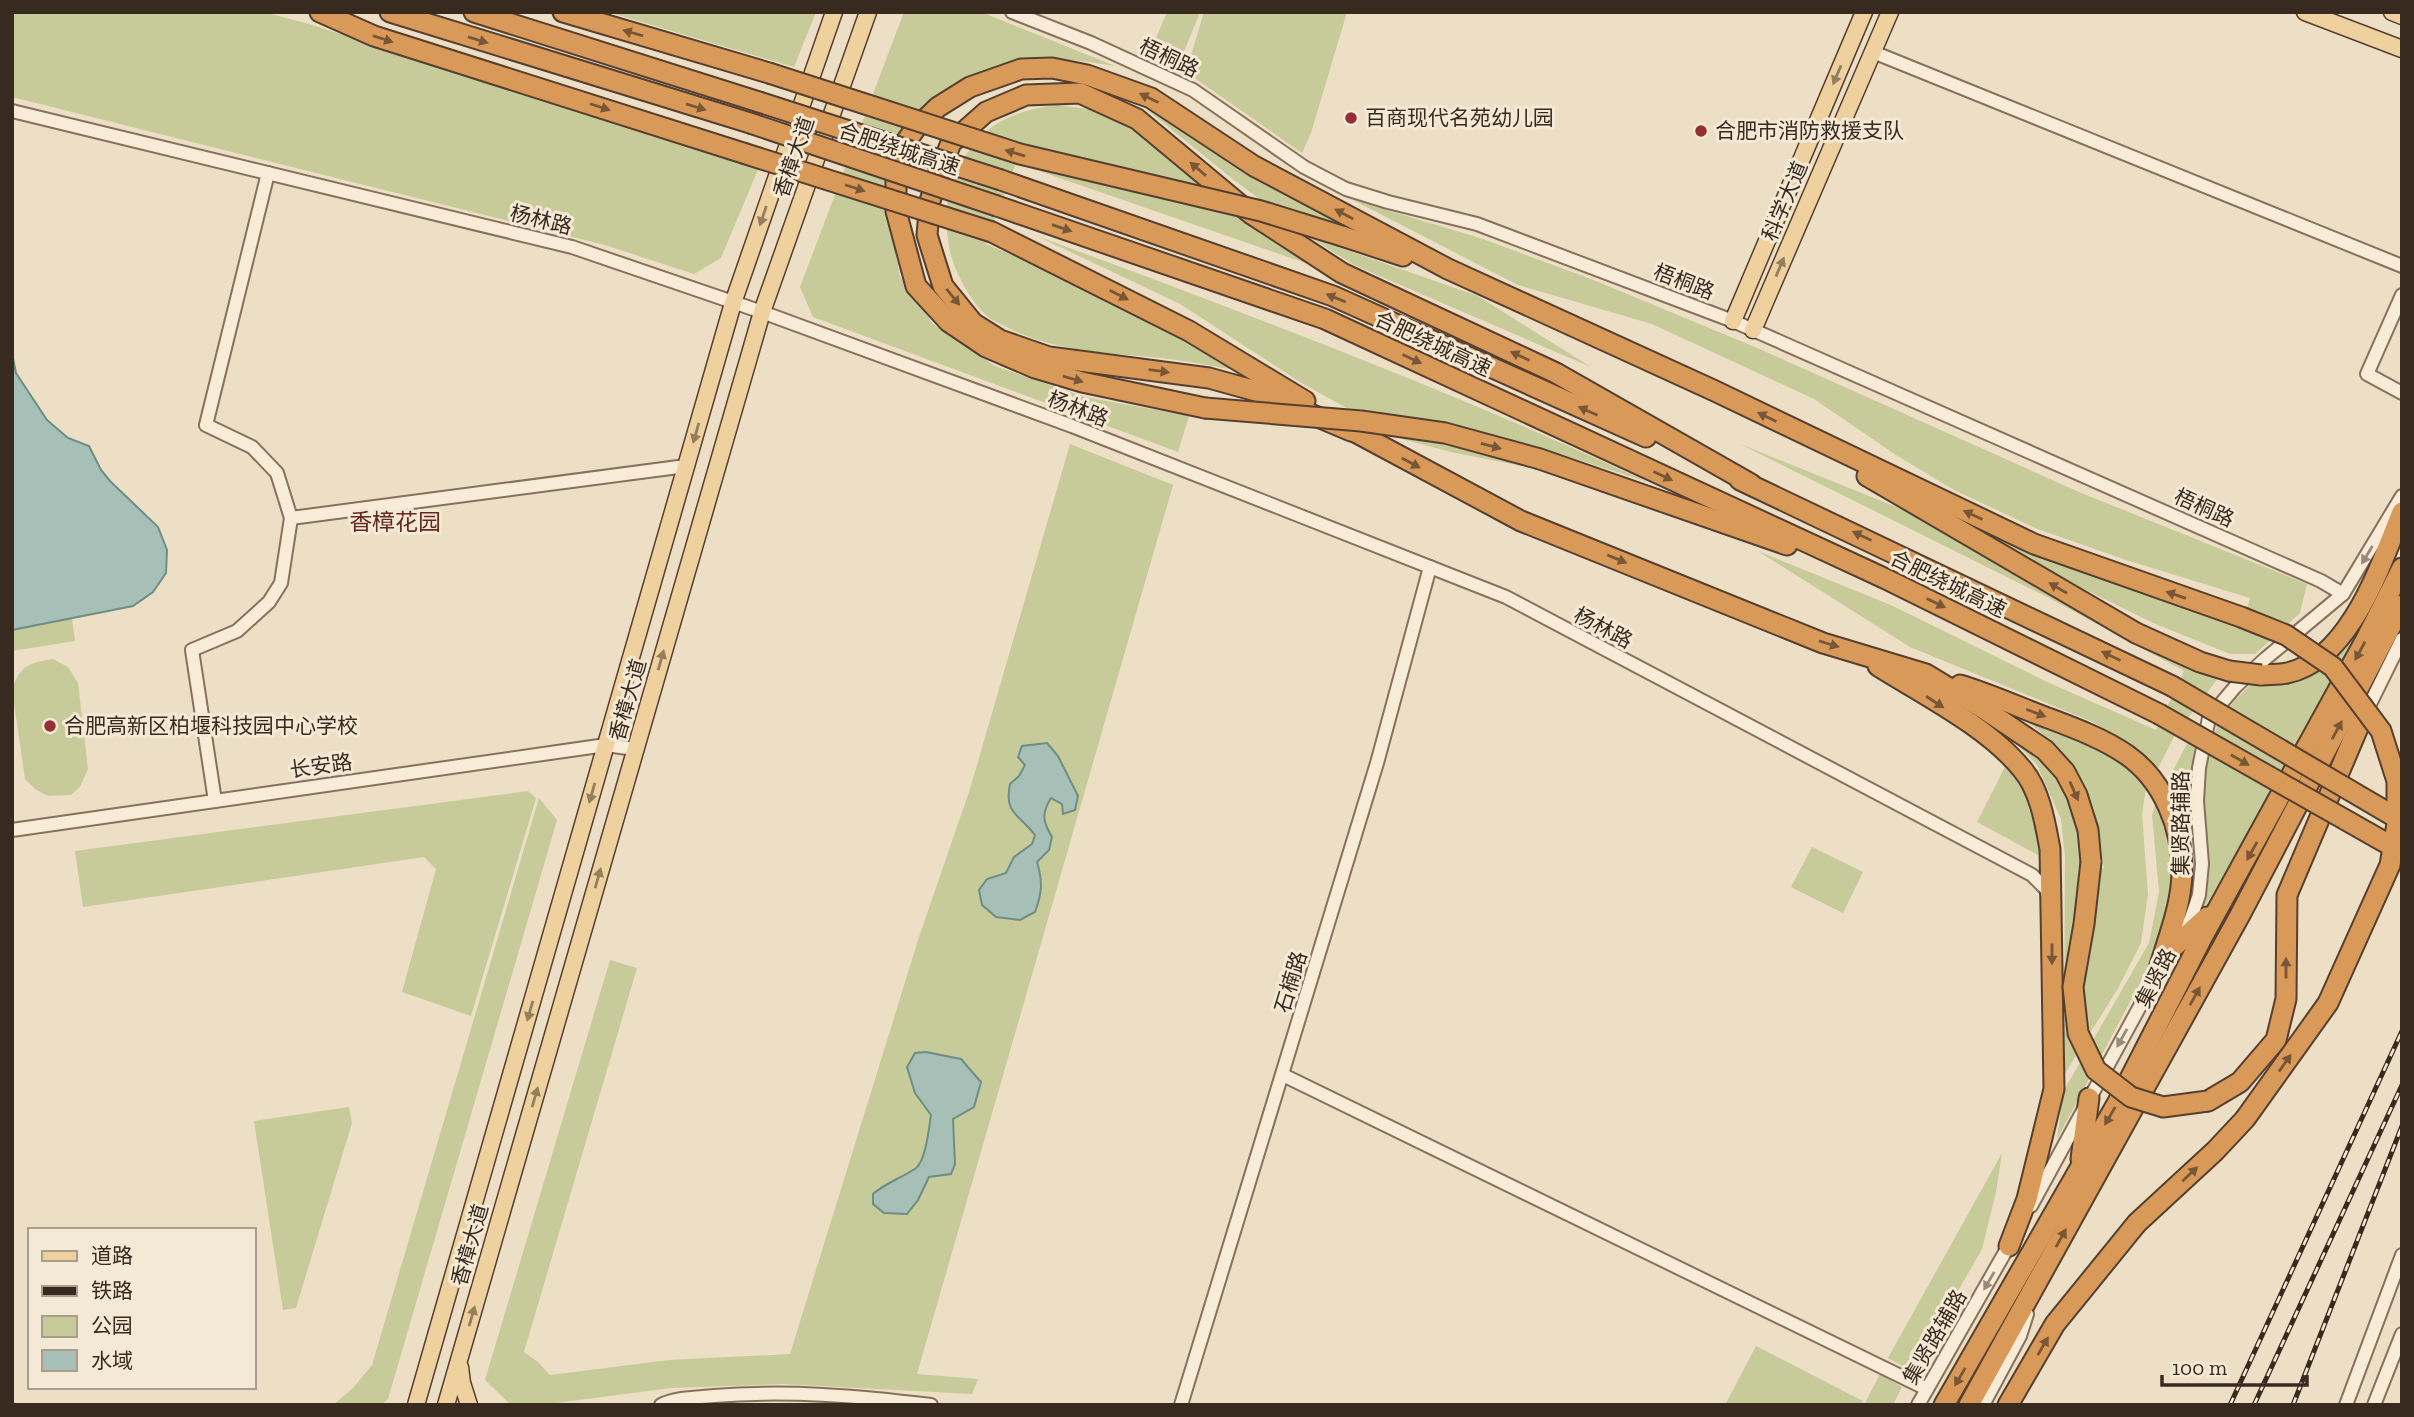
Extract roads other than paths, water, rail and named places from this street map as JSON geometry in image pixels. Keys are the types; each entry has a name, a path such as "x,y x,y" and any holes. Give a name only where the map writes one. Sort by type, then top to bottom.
{"highway":[{"path":"320,12 374,36 992,232 1189,331 1352,431 1521,520 1823,643 1974,689 2087,733 2128,756 2154,782 2167,803 2180,839 2182,873 2176,910 2159,970"},
{"name":"合肥绕城高速","path":"390,12 750,123 1325,319 1886,579 2159,714 2402,852"},
{"name":"合肥绕城高速","path":"474,12 1001,180 1333,296 1751,484 2172,686 2402,821"},
{"path":"563,12 769,73 1020,155 1261,211 1448,270"},
{"path":"1886,579 1540,459 1445,433 1361,421 1205,408 1082,382 1035,369 986,347 949,322 916,286 896,211 896,177 903,146 938,107 970,88 1021,69 1052,68 1087,75 1151,98 1254,166 1448,270 1715,391 2034,544 2286,635 2333,667 2381,731 2397,781 2397,824 2390,865 2328,1003 2245,1119 2215,1151 2137,1223 2055,1324 2008,1405"},
{"path":"1352,431 1256,391 1209,378 1049,357 1000,340 973,323 943,286 927,235 930,201 951,143 986,113 1026,95 1080,93 1137,119 1250,213 1342,274 1556,373 1751,484"},
{"path":"1821,443 1879,485 2136,634 2200,662 2229,671 2261,675 2289,673 2316,660 2335,643 2354,617 2402,529"},
{"path":"2381,564 2402,512"},
{"name":"集贤路","path":"1944,1405 2118,1102 2402,568"},
{"name":"集贤路","path":"1969,1405 2239,915 2402,605"},
{"path":"1857,652 1988,736 2023,770 2034,791 2046,827 2050,849 2052,913 2054,1088 2027,1199 2009,1247"},
{"path":"1926,674 2045,750 2065,772 2077,795 2088,830 2091,862 2073,986 2078,1033 2096,1070 2131,1097 2162,1107 2208,1101 2240,1082 2276,1041 2286,999 2287,895 2360,723"},
{"path":"2239,915 2281,863 2360,723"},
{"path":"2175,946 2221,905"},
{"path":"2080,1169 2089,1098"}],"main road":[{"name":"香樟大道","path":"416,1405 733,303 834,12"},
{"name":"香樟大道","path":"446,1405 762,312 868,12"},
{"name":"科学大道","path":"1733,321 1864,12"},
{"name":"科学大道","path":"1753,330 1890,12"},
{"path":"2305,12 2402,48"},
{"path":"2392,12 2402,16"},
{"path":"459,1358 462,1383 470,1405"}],"street":[{"name":"梧桐路","path":"1012,12 1091,43 1193,90 1304,167 1346,189 1476,224 1733,321 2321,581 2343,594"},
{"path":"1873,52 2402,265"},
{"name":"杨林路","path":"12,111 572,247 762,312 1072,426 1506,597 2032,875 2046,889 2052,913"},
{"path":"215,801 192,650 237,631 269,601 281,583 291,518 277,473 252,447 206,425 268,173"},
{"path":"2402,295 2367,374 2402,393"},
{"path":"291,518 687,466"},
{"name":"集贤路辅路","path":"1918,1405 2009,1247 2159,970 2192,918 2199,895 2202,864 2197,801 2199,768 2209,719 2235,687 2255,668 2343,594 2402,496"},
{"name":"石楠路","path":"1181,1405 1377,763 1430,567"},
{"path":"2360,723 2402,639"},
{"name":"长安路","path":"12,830 606,745 635,749"},
{"path":"1283,1075 1927,1389"},
{"path":"2346,1405 2402,1255"},
{"path":"1983,1405 2020,1336 2036,1283"},
{"path":"2374,1405 2402,1334"},
{"path":"661,1405 672,1400 749,1395 858,1396 931,1405"}],"water":[{"path":"12,353 16,373 47,420 68,438 89,446 110,481 158,527 167,550 166,573 153,592 133,606 12,630"},
{"path":"1047,743 1058,756 1078,796 1075,810 1063,814 1062,804 1051,798 1046,809 1045,822 1052,837 1049,850 1037,862 1041,887 1035,912 1020,920 996,917 982,905 979,890 987,879 1006,873 1014,857 1032,844 1035,835 1011,808 1010,784 1019,776 1025,765 1018,757 1022,746"},
{"path":"926,1052 961,1059 981,1082 974,1107 953,1119 955,1164 951,1174 929,1177 918,1200 907,1214 884,1213 873,1204 873,1194 916,1168 925,1151 931,1115 915,1093 907,1067 915,1053"}],"railway":[{"path":"2230,1405 2402,1031"},
{"path":"2254,1405 2402,1085"},
{"path":"2293,1405 2402,1126"}],"place":[{"name":"百商现代名苑幼儿园","path":"1351,118"},
{"name":"合肥市消防救援支队","path":"1701,131"},
{"name":"合肥高新区柏堰科技园中心学校","path":"50,726"}],"district":[{"name":"香樟花园","path":"395,522"}]}
